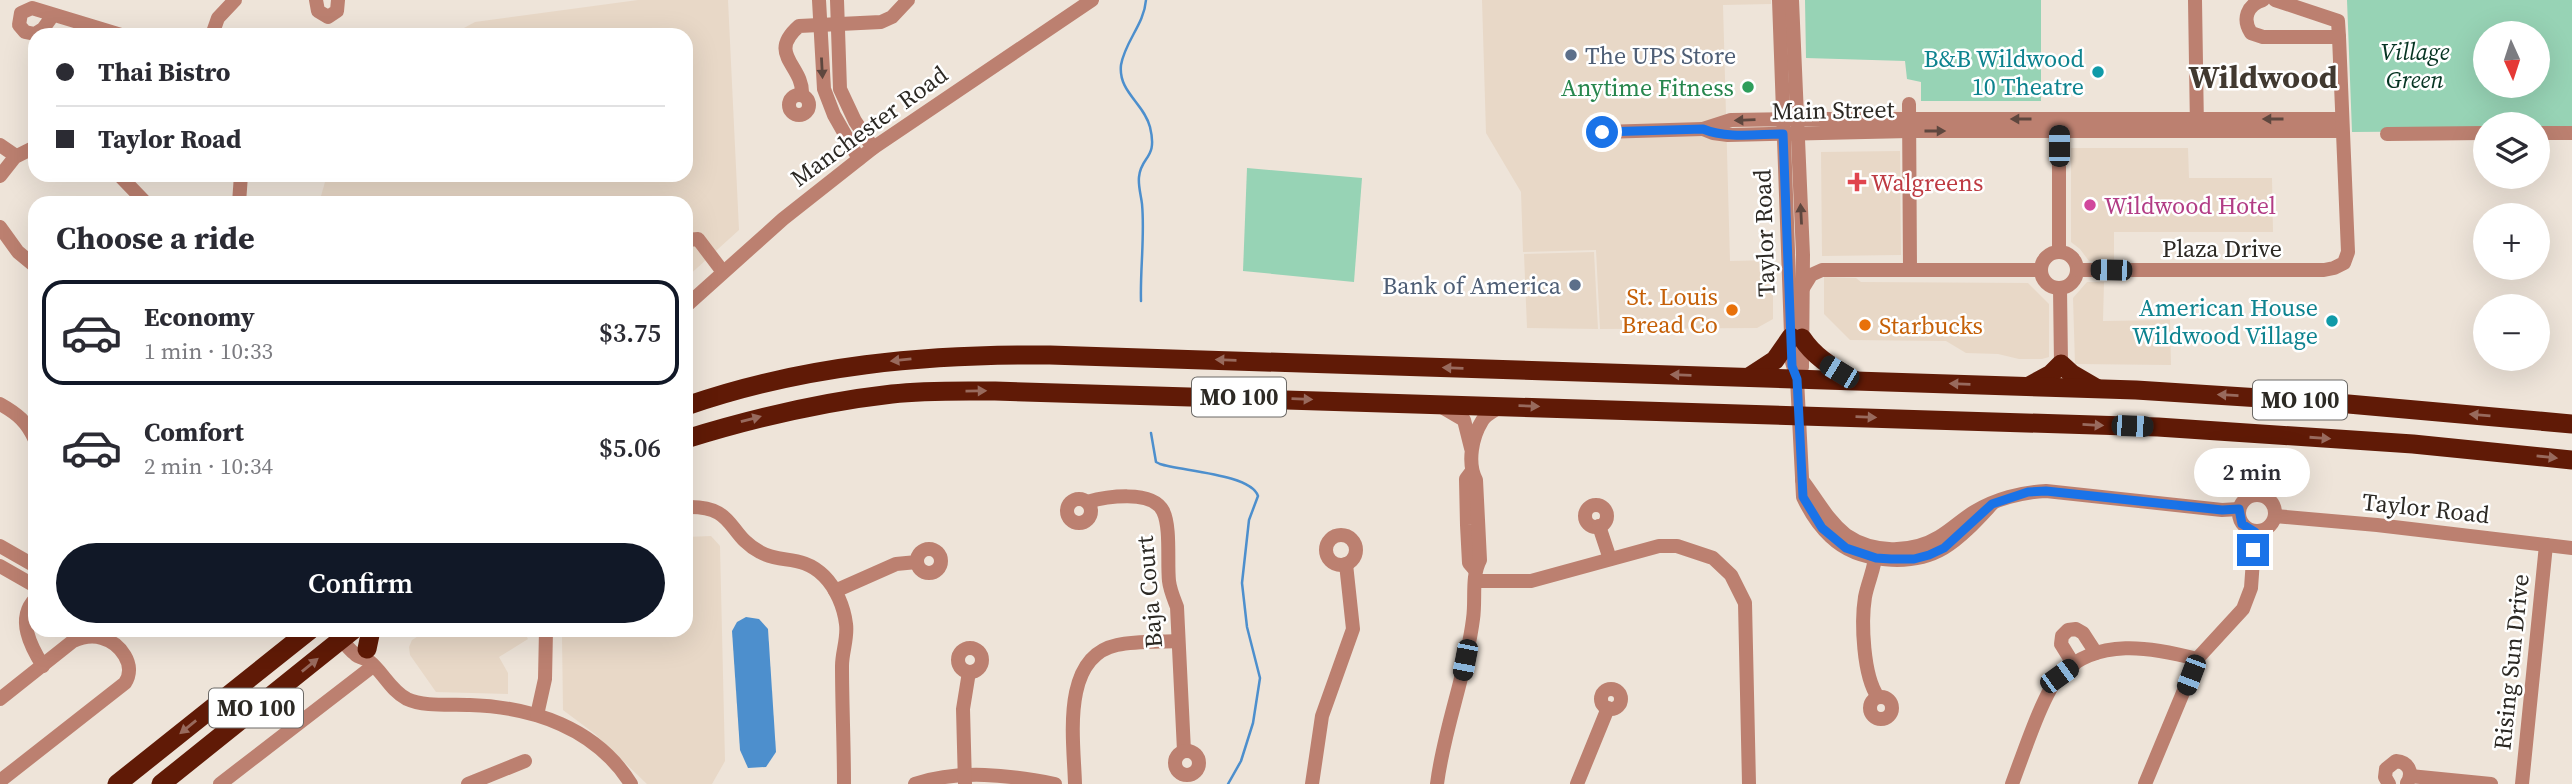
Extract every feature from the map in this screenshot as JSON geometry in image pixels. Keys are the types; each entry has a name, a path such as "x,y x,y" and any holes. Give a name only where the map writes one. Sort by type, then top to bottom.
{"highway":[{"path":"1749,377 1775,359 1797,337 1824,363 1855,381"},
{"name":"MO 100","path":"693,404 751,386 849,366 937,356 1101,356 2097,389 2337,403 2572,424"},
{"path":"2028,387 2051,374 2061,364 2097,389"},
{"name":"MO 100","path":"693,437 774,414 846,400 895,394 995,391 1502,405 2210,430 2413,444 2572,460"},
{"name":"MO 100","path":"117,784 299,637"},
{"name":"MO 100","path":"161,784 356,640"}],"street":[{"path":"316,0 318,11 328,17 337,11 338,0"},
{"path":"819,0 824,89 834,116 859,159"},
{"path":"837,0 840,89 855,121 873,148"},
{"path":"802,95 799,76 785,54 786,40 799,26 881,22 892,17 908,0"},
{"name":"Manchester Road","path":"693,300 792,211 873,148 1092,0"},
{"name":"Taylor Road","path":"1779,0 1803,254 1803,288 1792,366 1797,379 1802,480 1836,525 1876,553"},
{"name":"Taylor Road","path":"1792,0 1790,126 1797,337"},
{"path":"2195,0 2197,126"},
{"path":"2263,0 2254,3 2247,11 2245,24 2251,33 2263,37 2339,37"},
{"path":"2275,0 2338,21 2342,125"},
{"path":"214,28 227,3"},
{"path":"28,33 19,25 19,18 25,10 37,9 98,28"},
{"path":"43,28 54,15"},
{"path":"1909,118 1910,270"},
{"name":"Main Street","path":"1602,132 1703,129 1731,120 1790,126 1909,118 2059,125 2342,125"},
{"path":"2059,125 2059,252"},
{"name":"Plaza Drive","path":"2078,270 2325,270 2340,266 2347,258 2342,125"},
{"path":"2387,134 2473,133"},
{"path":"2550,133 2572,133"},
{"path":"0,145 16,156"},
{"path":"0,175 16,156 28,150"},
{"path":"126,182 139,196"},
{"path":"0,228 18,252 28,260"},
{"path":"693,239 698,239 723,272"},
{"path":"2059,252 2072,257 2078,270 2073,282 2060,288 2047,283 2041,270 2045,259 2059,252"},
{"path":"1803,254 1810,265 1822,270 2041,270"},
{"path":"1803,288 1811,275 1822,270"},
{"path":"2060,288 2061,364"},
{"path":"0,405 17,413 28,428"},
{"path":"1437,784 1473,618 1475,575 1469,563 1467,525 1466,479 1472,471 1472,451 1464,420 1438,405"},
{"path":"1472,451 1483,420 1502,405"},
{"path":"1878,698 1871,687 1865,663 1865,599 1876,553 1924,544 1975,511 2028,492 2046,491 2222,510 2239,509"},
{"path":"2259,495 2272,503 2275,516 2269,527 2255,532 2242,524 2239,509 2248,497 2259,495"},
{"name":"Baja Court","path":"1087,502 1119,496 1136,497 1152,501 1162,509 1166,523 1170,586 1177,607 1184,751"},
{"path":"693,508 713,510 725,516 747,542 761,553 801,561 823,575 835,592 846,626 842,669 844,784"},
{"name":"Taylor Road","path":"2275,516 2572,548"},
{"path":"1599,526 1610,559"},
{"path":"2145,784 2197,659 2243,609 2251,588 2255,532"},
{"name":"Rising Sun Drive","path":"2522,784 2546,545"},
{"path":"0,546 28,562"},
{"path":"1475,575 1531,580 1659,546 1677,546 1713,558 1731,575 1745,603 1749,784"},
{"path":"835,592 896,564 917,562"},
{"path":"1312,784 1322,716 1353,629 1346,564"},
{"path":"0,566 28,582"},
{"path":"28,610 28,631"},
{"path":"2074,665 2062,643 2062,636 2068,630 2076,629 2083,633 2096,653"},
{"path":"29,637 32,649 43,666"},
{"path":"0,699 73,642 89,637"},
{"path":"0,781 125,682 130,672 128,661 110,642 95,637"},
{"path":"537,715 545,679 546,637"},
{"path":"220,784 356,640 396,692 408,700 494,706 537,715 578,732 597,745 631,784"},
{"path":"1074,784 1073,707 1077,682 1084,670 1108,648 1118,644 1177,641"},
{"path":"2012,784 2044,704 2059,676 2074,665 2096,653 2125,647 2162,649 2197,659"},
{"path":"965,780 964,709 969,672"},
{"path":"1577,784 1608,708"},
{"path":"468,784 526,761"},
{"path":"2389,784 2385,773 2392,763 2404,763 2409,769 2408,780 2491,784"},
{"path":"915,784 933,778 965,780 996,776 1055,784"}],"shaded area":[{"path":"638,0 728,0 739,230 693,272 693,196 321,196 325,182 693,182 693,28 464,28 475,22"},
{"path":"1482,0 1771,0 1771,4 1723,5 1730,261 1773,260 1773,319 1757,328 1600,329 1596,250 1523,252 1521,192 1486,133"},
{"path":"2071,148 2188,148 2189,178 2272,178 2273,232 2114,232 2114,261 2089,261 2071,242"},
{"path":"1900,151 1901,255 1822,256 1821,152"},
{"path":"1594,252 1598,329 1527,328 1524,254"},
{"path":"1824,277 1856,278 1861,282 2028,283 2049,304 2049,357 2019,359 1998,354 1966,353 1946,341 1850,340 1824,314"},
{"path":"2087,282 2104,282 2103,321 2170,320 2171,365 2075,364 2073,298"},
{"path":"711,536 720,546 725,761 712,784 647,784 595,734 563,710 562,638 693,637 693,537"},
{"path":"417,637 528,639 499,657 508,673 508,694 436,692 410,655 412,640"}],"green space":[{"path":"1805,0 2041,0 2041,101 1921,101 1921,82 1907,79 1905,61 1806,58"},
{"name":"Village Green","path":"2347,0 2572,0 2572,130 2550,130 2550,112 2473,112 2473,131 2352,132"},
{"path":"1247,168 1362,178 1354,282 1243,271"}],"water":[{"path":"746,617 759,619 768,629 776,752 766,767 748,768 740,750 732,631 737,622"}],"waterway":[{"path":"1141,301 1143,216 1139,177 1140,170 1151,152 1152,138 1143,111 1123,83 1121,65 1126,48 1142,17 1146,0"},
{"path":"1151,433 1156,462 1229,478 1253,489 1258,496 1249,520 1242,583 1247,627 1260,678 1253,723 1241,761 1228,784"}],"place":[{"name":"The UPS Store","path":"1571,55"},
{"name":"B&B Wildwood 10 Theatre","path":"2098,72"},
{"name":"Anytime Fitness","path":"1748,87"},
{"name":"Walgreens","path":"1857,182"},
{"name":"Wildwood Hotel","path":"2090,205"},
{"name":"Bank of America","path":"1575,285"},
{"name":"St. Louis Bread Co","path":"1732,310"},
{"name":"American House Wildwood Village","path":"2332,321"},
{"name":"Starbucks","path":"1865,325"}],"district":[{"name":"Wildwood","path":"2263,77"}],"route":[{"path":"1602,132 1703,129 1728,135 1783,134 1792,366 1797,379 1803,497 1822,528 1846,548 1876,558 1914,559 1929,555 1944,548 1981,517 1992,504 2028,492 2046,491 2222,510 2239,509 2242,524 2255,532 2253,550"}]}
